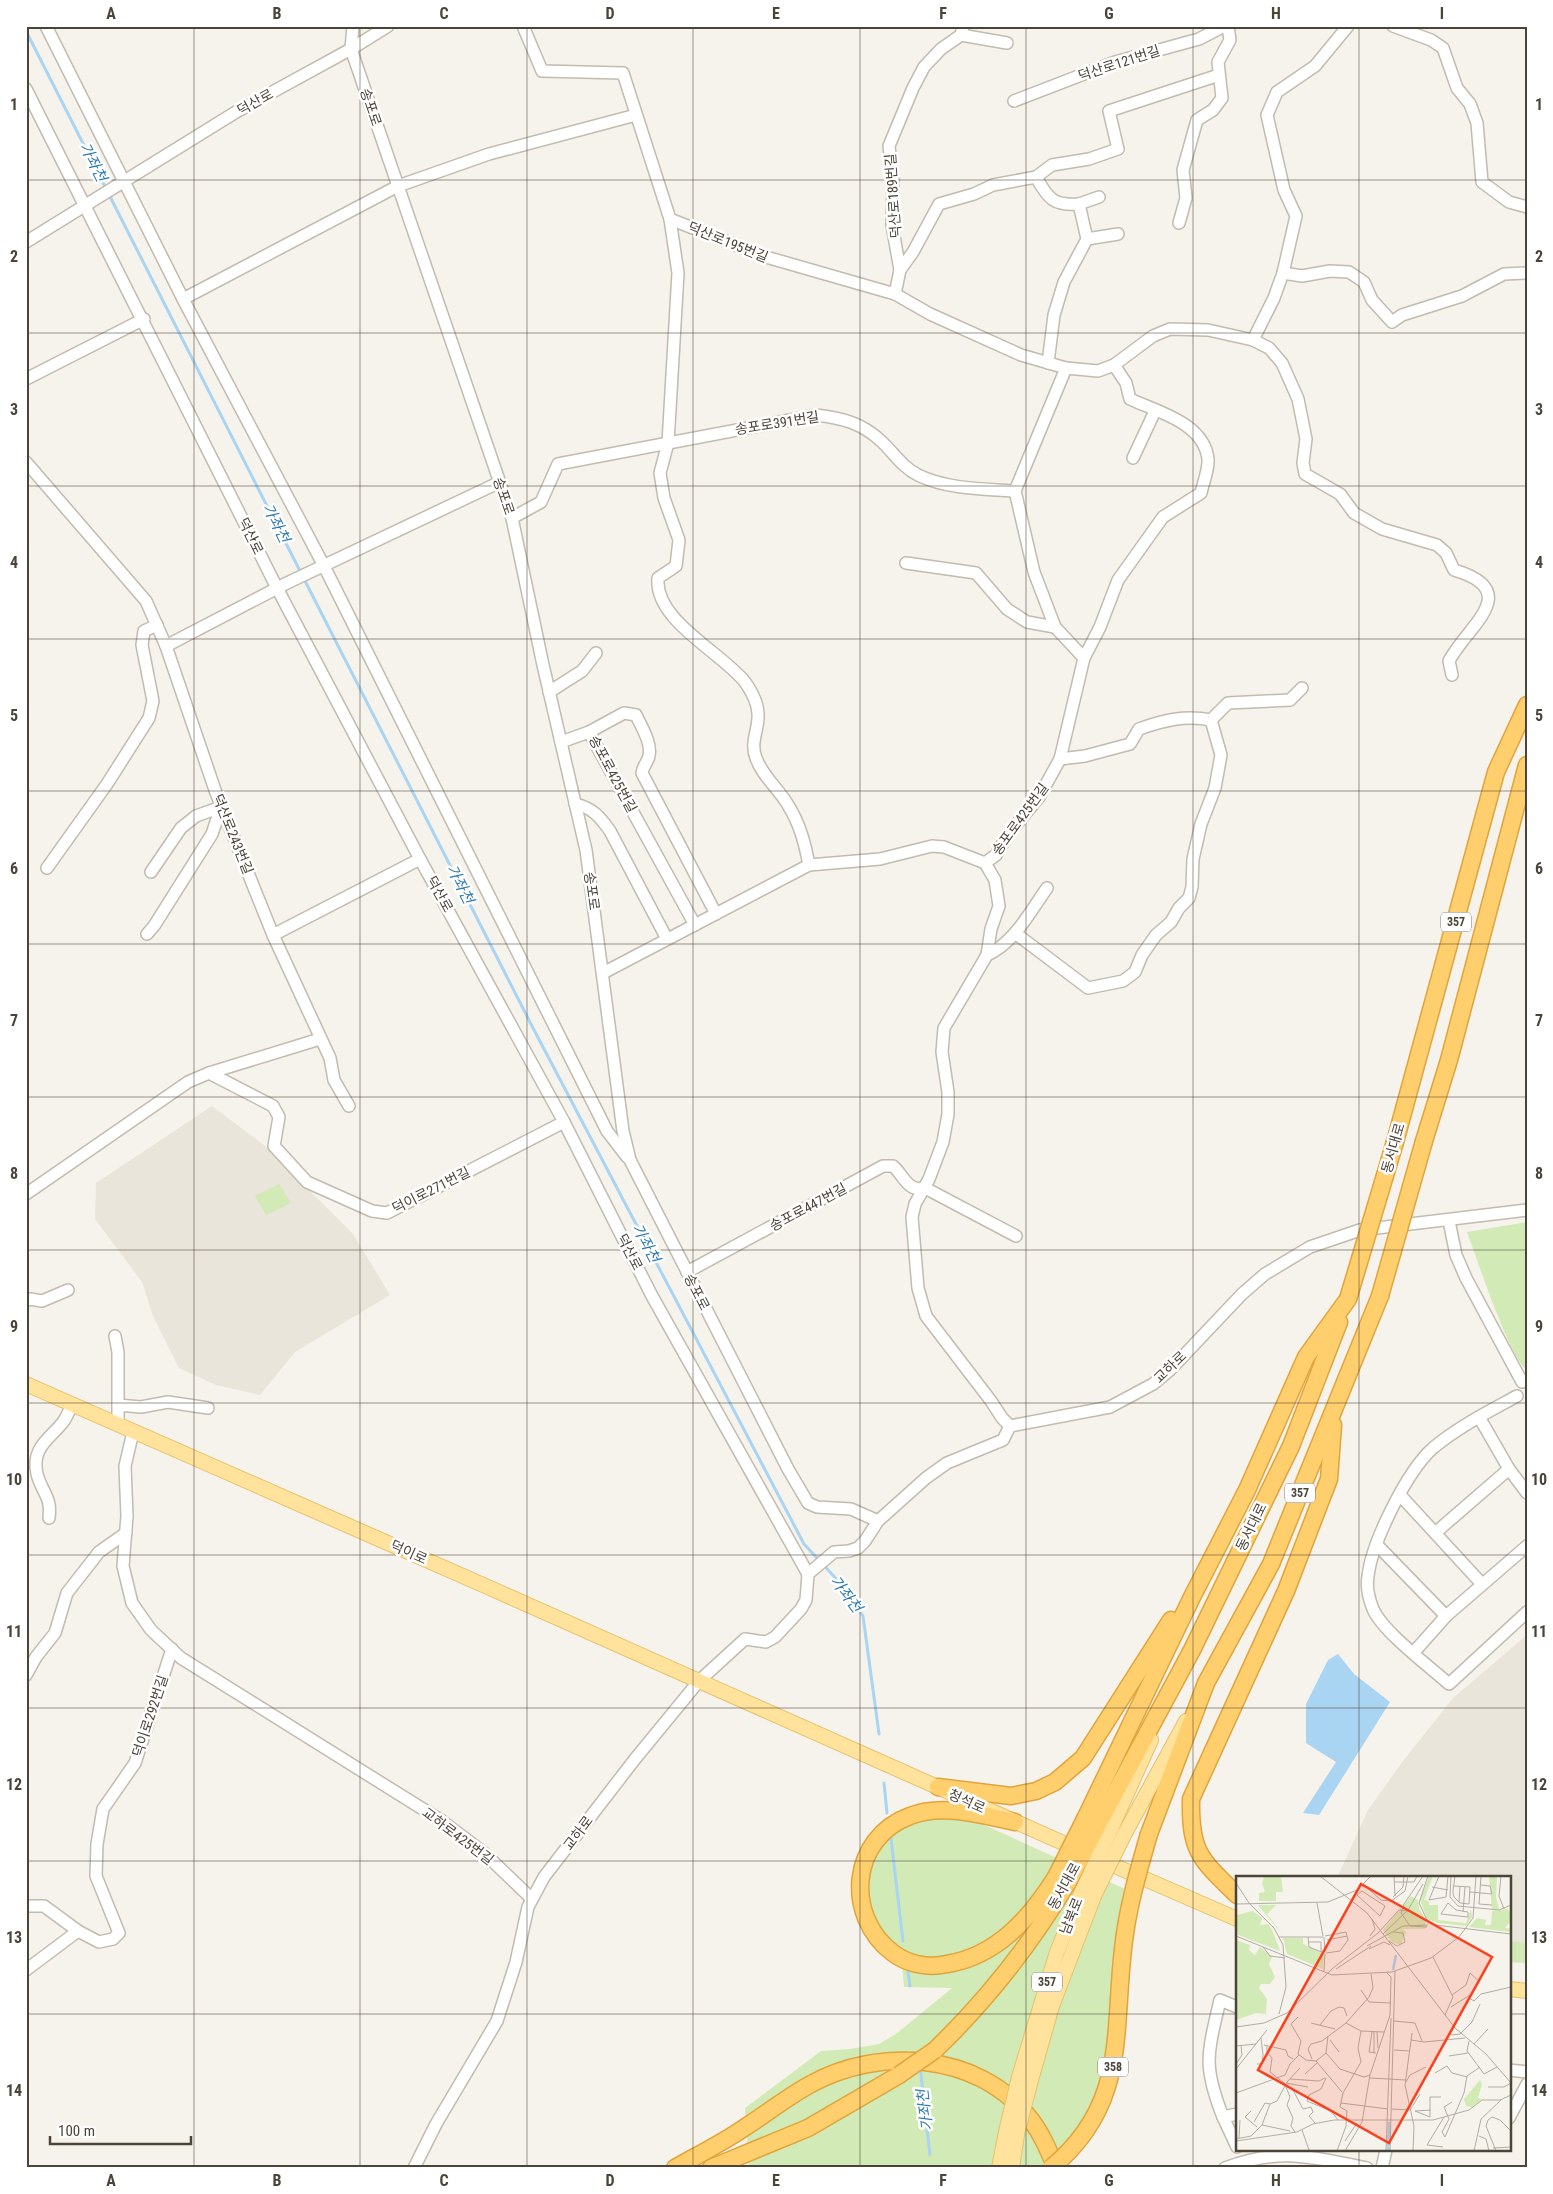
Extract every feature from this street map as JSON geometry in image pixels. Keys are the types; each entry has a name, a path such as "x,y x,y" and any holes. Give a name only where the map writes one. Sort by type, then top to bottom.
{"highway":[{"name":"동서대로","path":"711,2168 808,2128 899,2075 935,2050 986,1998 1046,1919 1062,1880 1105,1826 1291,1446 1348,1299 1395,1142 1496,772 1527,706"},
{"name":"동서대로","path":"1051,2168 1063,2158 1087,2130 1099,2109 1109,2085 1117,2041 1123,1947 1136,1881 1149,1834 1206,1683 1271,1564 1380,1296 1449,1060 1527,765"},
{"path":"938,1788 1011,1796 1036,1792 1054,1782 1083,1758 1214,1555 1248,1490 1306,1357 1348,1299"},
{"path":"1236,1894 1198,1853 1190,1830 1191,1799 1282,1600 1329,1478 1334,1410"},
{"path":"1105,1826 1214,1555"},
{"path":"1015,1822 966,1812 936,1811 911,1815 892,1825 876,1839 866,1856 860,1874 860,1894 864,1913 872,1930 895,1954 916,1963 940,1966 973,1958 1001,1941 1062,1880"},
{"path":"675,2168 744,2129 811,2084 841,2070 872,2062 901,2059 931,2062 961,2070 987,2082 1007,2095 1032,2122 1042,2137 1056,2168"}],"main road":[{"name":"덕이로","path":"26,1384 699,1681"},
{"name":"청석로","path":"699,1681 1236,1919"},
{"name":"남북로","path":"999,2168 1011,2133 1025,2078 1052,2006 1088,1893 1105,1826 1206,1683"},
{"path":"1510,1989 1527,1991"},
{"name":"남북로","path":"1011,2133 1012,2168"}],"street":[{"path":"46,26 121,185 183,298 607,1131 630,1160"},
{"name":"송포로","path":"353,26 351,49 512,518 549,692 586,850 623,1131 630,1160 808,1503 817,1508 851,1509 878,1521"},
{"name":"덕산로","path":"88,205 236,112 351,49 388,26"},
{"name":"덕산로195번길","path":"523,26 542,71 623,74 670,219 766,258 895,294 930,314 1021,355 1066,368 1098,371 1114,365 1153,336 1170,329 1208,330 1253,340 1269,348 1282,363 1298,399 1306,439 1303,463 1305,474 1340,494 1354,513 1382,529 1437,544 1446,553 1454,570 1472,575 1484,583 1489,594 1484,610 1471,632 1454,650 1448,662 1452,675"},
{"name":"덕산로121번길","path":"1014,101 1116,62 1199,39 1224,26"},
{"path":"1179,223 1186,198 1183,170 1197,120 1213,110 1222,98 1218,62 1230,40 1228,26"},
{"path":"1253,340 1274,298 1283,273 1296,216 1284,190 1267,115 1277,92 1314,66 1348,26"},
{"path":"1393,26 1431,40 1443,48 1457,88 1470,104 1477,123 1482,182 1509,202 1527,207"},
{"path":"962,31 1007,43"},
{"name":"덕산로189번길","path":"900,270 892,225 893,180 889,146 913,88 924,68 941,49 962,31"},
{"path":"1127,157 1118,149 1109,111 1219,75"},
{"name":"덕산로","path":"26,89 88,205 144,319 420,859 564,1122 652,1296 808,1574"},
{"path":"183,298 398,186 489,154 636,115"},
{"path":"895,294 900,270 913,252 939,204 974,194 993,185 1036,177 1052,165 1089,159 1118,149"},
{"path":"1036,177 1052,201 1066,205 1080,204 1100,197"},
{"path":"1048,363 1054,315 1064,282 1087,239 1080,204"},
{"path":"26,242 88,205"},
{"path":"670,219 678,273 668,443 660,473 664,498 679,540 676,566 658,578 657,589 675,620 731,667 755,698 758,716 754,737 755,756 765,776 788,804 805,839 809,865"},
{"path":"1087,239 1118,234"},
{"path":"1283,273 1302,276 1330,271 1349,272 1364,282 1372,300 1392,322 1402,315 1462,296 1504,274 1527,273"},
{"path":"26,379 144,319"},
{"name":"송포로425번길","path":"603,973 809,865 880,859 932,846 944,847 985,863 996,855 1007,836 1039,797 1060,759 1084,658 1100,627 1118,580 1163,517 1201,493 1208,460 1204,442 1188,426 1130,399 1126,383 1114,365"},
{"path":"1066,368 1015,491 1034,572 1055,627 1084,658"},
{"path":"1133,458 1155,411"},
{"name":"송포로391번길","path":"512,518 541,502 558,464 816,415 841,418 860,425 882,442 899,462 918,475 947,483 1015,491"},
{"name":"덕산로243번길","path":"26,462 146,601 166,646 221,807 273,935 330,1058 334,1080 349,1106"},
{"path":"166,646 282,586 500,482"},
{"path":"906,563 976,573 1007,609 1027,622 1055,627"},
{"path":"47,868 107,784 149,718 153,701 142,645 144,631 156,625"},
{"path":"549,692 582,671 596,653"},
{"path":"1211,720 1228,703 1290,700 1302,688"},
{"name":"송포로425번길","path":"695,925 589,732 624,713 636,715 650,747 649,758 643,765 642,773 716,914"},
{"path":"1060,759 1085,756 1130,744 1139,729 1167,719 1193,717 1211,720"},
{"path":"1015,933 1088,988 1123,981 1135,972 1142,955 1156,935 1171,922 1179,908 1189,898 1201,824 1216,788 1221,755 1211,720"},
{"path":"561,742 589,732"},
{"path":"575,804 588,807 598,815 610,831 667,940"},
{"path":"151,872 181,828 196,816 221,807"},
{"path":"147,934 154,926 212,834 221,807"},
{"path":"273,935 420,859"},
{"path":"808,1574 834,1552 858,1548 866,1541 878,1521 926,1478 947,1463 1003,1440 1010,1426 1002,1418 926,1316 918,1288 912,1217 915,1204 943,1142 948,1114 948,1092 942,1052 944,1028 987,955 990,929 999,906 995,880 985,863"},
{"path":"987,955 995,951 1015,933 1047,888"},
{"path":"26,1194 188,1082 209,1073 320,1039"},
{"name":"덕이로271번길","path":"209,1073 272,1106 279,1117 274,1146 307,1182 372,1211 387,1213 564,1122"},
{"name":"송포로447번길","path":"687,1272 883,1166 893,1166 907,1184 916,1190 927,1189 1016,1236"},
{"name":"교하로","path":"1010,1426 1110,1407 1154,1384 1264,1274 1310,1247 1360,1230 1449,1221 1527,1210"},
{"path":"1449,1221 1456,1255 1466,1278 1524,1382 1516,1389 1522,1399 1479,1417 1432,1450 1417,1466 1400,1495 1377,1545 1367,1578 1368,1595 1381,1623 1449,1684 1527,1612"},
{"path":"26,1301 30,1299 42,1301 68,1290"},
{"path":"115,1336 118,1352 118,1425"},
{"path":"118,1405 141,1407 168,1402 208,1408"},
{"path":"49,1518 51,1505 37,1474 37,1462 41,1443 63,1422 72,1405"},
{"path":"1479,1417 1509,1469 1527,1493"},
{"path":"133,1432 125,1466 126,1533 123,1566 132,1603 151,1630 172,1649"},
{"path":"1435,1533 1509,1469"},
{"path":"1400,1495 1481,1584"},
{"path":"26,1675 36,1656 55,1633 63,1613 67,1593 99,1552 126,1533"},
{"path":"1377,1545 1446,1616"},
{"path":"1414,1652 1446,1616 1527,1546"},
{"name":"교하로","path":"414,2168 436,2124 497,2021 516,1962 528,1907 544,1877 629,1767 699,1681 745,1639 766,1642 775,1637 806,1600 808,1574"},
{"name":"교하로425번길","path":"172,1649 181,1658 442,1821 483,1852 532,1899"},
{"name":"덕이로292번길","path":"26,1906 44,1906 99,1942 113,1939 119,1933 96,1876 97,1844 103,1809 135,1763 172,1649"},
{"path":"26,1970 78,1930"},
{"path":"1236,2007 1220,2000 1208,2051 1207,2066 1211,2088 1236,2146"},
{"path":"1510,2070 1527,2072"},
{"path":"1510,2116 1527,2084"},
{"path":"1223,2117 1236,2114"},
{"path":"1382,2168 1386,2152"},
{"path":"1225,2168 1239,2153 1287,2155 1367,2168"}],"shaded area":[{"path":"212,1106 264,1145 353,1234 390,1295 295,1352 260,1395 216,1385 179,1368 153,1316 142,1282 95,1219 96,1183"},
{"path":"1527,1635 1527,1943 1510,1941 1510,1876 1338,1876 1368,1810 1403,1761 1453,1698"}],"green space":[{"path":"279,1184 291,1203 266,1215 255,1196"},
{"path":"1527,1222 1527,1370 1512,1348 1503,1328 1467,1232"},
{"path":"952,1815 980,1823 1125,1889 1116,1951 1110,2042 1103,2077 1092,2107 1075,2132 1065,2168 749,2168 745,2108 821,2051 879,2044 896,2034 952,1988 904,1987 901,1949 883,1932 873,1917 867,1897 867,1884 873,1859 889,1837 911,1822 931,1817"},
{"path":"1510,1941 1527,1943 1527,1963 1510,1962"}],"water":[{"path":"1338,1654 1354,1674 1390,1702 1319,1815 1303,1813 1336,1762 1306,1743 1306,1704 1328,1660"}],"waterway":[{"name":"가좌천","path":"26,31 301,573"},
{"name":"가좌천","path":"304,579 533,1028 804,1544 842,1585 863,1616 879,1734"},
{"name":"가좌천","path":"884,1783 887,1813"},
{"name":"가좌천","path":"891,1839 903,1941"},
{"name":"가좌천","path":"908,1972 910,1986"},
{"name":"가좌천","path":"920,2066 930,2155"}]}
